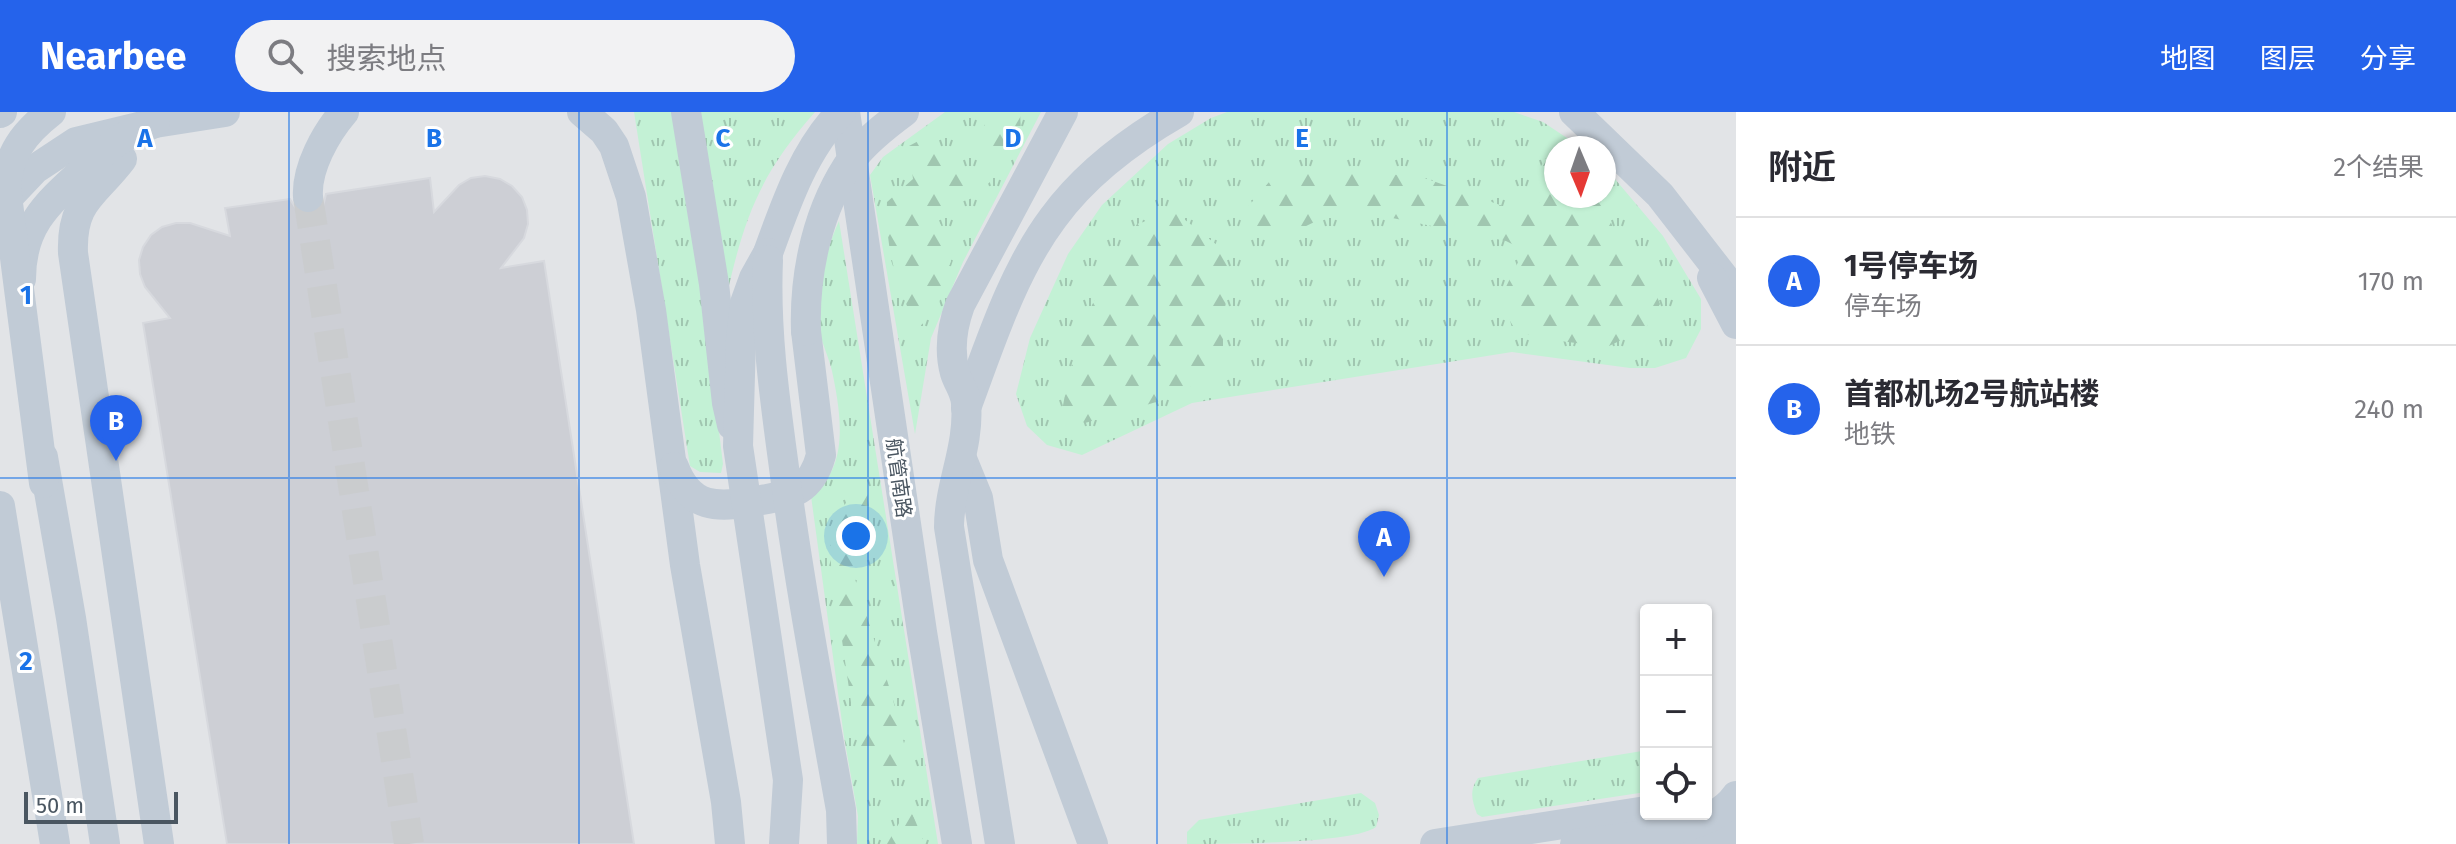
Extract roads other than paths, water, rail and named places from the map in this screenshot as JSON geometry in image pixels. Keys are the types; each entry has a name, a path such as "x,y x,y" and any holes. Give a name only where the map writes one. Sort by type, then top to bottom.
{"street":[{"path":"51,112 28,132 16,148 8,168 6,200 36,432 103,844"},
{"path":"0,206 35,169 69,145 155,123 225,112"},
{"path":"308,197 311,169 344,112"},
{"path":"582,112 609,138 629,186 651,310 685,565 726,802 730,844"},
{"path":"686,112 714,284 728,412 738,446 788,780 784,844"},
{"path":"738,446 745,303 799,176 823,133 843,112"},
{"name":"航管南路","path":"843,112 957,844"},
{"path":"671,461 688,493 702,502 726,506 793,494 806,485 816,471 821,447 806,331 808,271 836,190 853,158 867,142 904,112"},
{"path":"966,408 952,353 956,316 1063,112"},
{"path":"1000,844 949,527 949,511 962,459 966,408 1003,313 1032,250 1052,219 1079,188 1119,151 1179,112"},
{"path":"1573,113 1647,182 1736,293"},
{"path":"103,844 71,618 45,476 24,323 21,272 31,231 38,215 49,202 117,139 155,123"},
{"path":"155,123 134,141 116,167 96,185 76,220 73,246 159,844"},
{"path":"1687,230 1736,324"},
{"path":"768,253 770,344 776,409 792,529 841,810 842,844"},
{"path":"962,459 978,498 988,560 1093,844"},
{"path":"0,506 55,844"},
{"path":"685,565 687,545 696,525 726,506"},
{"path":"0,561 46,844"},
{"path":"1609,842 1704,821 1725,808 1736,796"},
{"path":"1712,802 1736,805"},
{"path":"1435,844 1640,812"},
{"path":"1575,844 1736,829"}],"tunnel":[{"path":"308,197 409,844"}],"place":[{"name":"首都机场2号航站楼","path":"116,461"},
{"name":"1号停车场","path":"1384,577"}]}
